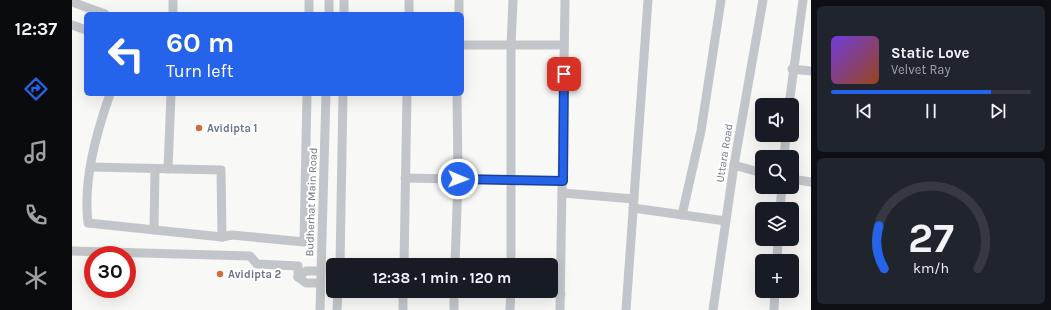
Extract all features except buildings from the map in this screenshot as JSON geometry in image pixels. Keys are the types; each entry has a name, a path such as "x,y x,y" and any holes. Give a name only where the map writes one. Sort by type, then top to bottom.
{"street":[{"path":"173,0 173,12"},
{"path":"309,0 309,12"},
{"path":"329,0 329,12"},
{"path":"344,0 344,12"},
{"path":"409,12 410,0"},
{"path":"458,12 459,0"},
{"path":"511,258 511,46 513,0"},
{"path":"560,310 565,0"},
{"path":"626,310 648,0"},
{"path":"682,214 701,130 721,0"},
{"name":"Uttara Road","path":"713,310 726,221 739,167 763,0"},
{"path":"790,98 792,69 803,0"},
{"path":"72,2 100,12"},
{"path":"72,25 84,29"},
{"path":"464,45 564,45"},
{"path":"792,69 811,70"},
{"path":"109,96 102,116 91,166 87,210 88,223 222,237 232,235 304,242 322,242"},
{"path":"168,169 171,96"},
{"path":"304,242 307,96"},
{"name":"Budherhat Main Road","path":"320,310 326,96"},
{"path":"340,258 343,96"},
{"path":"404,258 407,96"},
{"path":"455,258 458,179 457,96"},
{"path":"91,166 221,170 222,237"},
{"path":"739,167 755,170"},
{"path":"154,230 155,169"},
{"path":"405,178 563,181"},
{"path":"799,180 811,182"},
{"path":"563,193 634,203 682,214 726,221"},
{"path":"72,251 250,256 257,264 298,266 298,277"},
{"path":"298,277 306,271 321,270"},
{"path":"298,277 306,283 320,283"},
{"path":"510,310 511,291 561,294"},
{"path":"337,310 338,298"},
{"path":"403,298 403,310"},
{"path":"454,298 454,310"},
{"path":"774,310 775,298"}],"place":[{"name":"Avidipta 1","path":"199,128"},
{"name":"Avidipta 2","path":"220,274"}],"route":[{"path":"458,179 563,181 564,74"}]}
